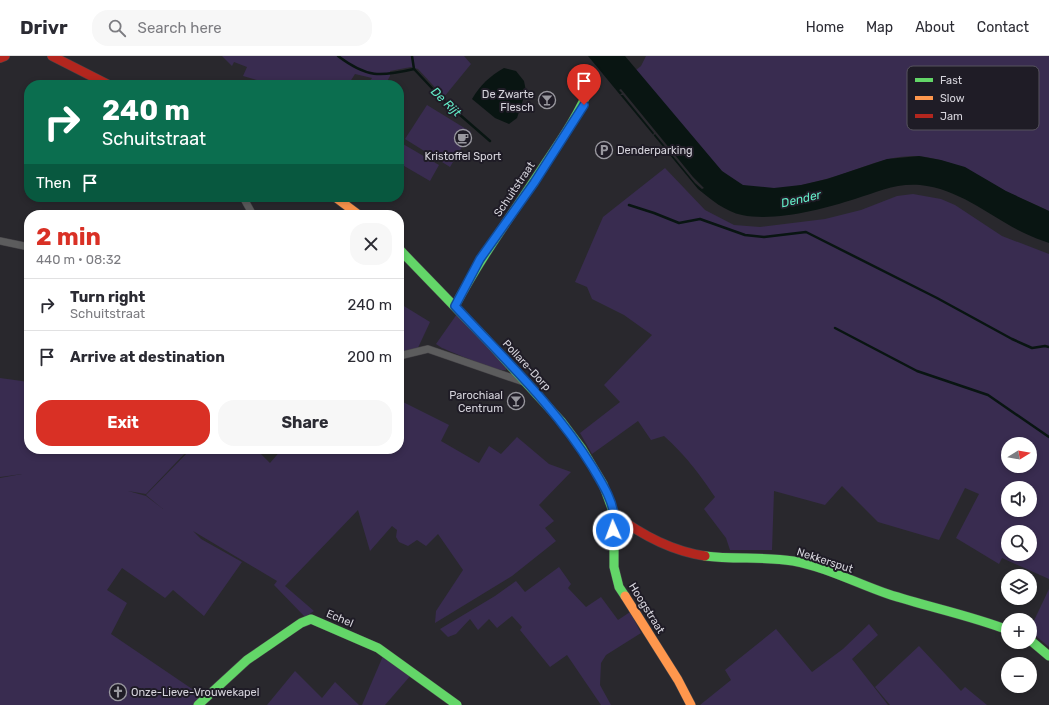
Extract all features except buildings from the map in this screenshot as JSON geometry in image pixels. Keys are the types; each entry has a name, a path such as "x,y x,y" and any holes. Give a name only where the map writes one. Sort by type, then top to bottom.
{"street":[{"path":"0,58 5,56"},
{"path":"52,56 98,80"},
{"name":"Schuitstraat","path":"455,306 480,259 534,183 584,105 591,84"},
{"path":"341,202 352,210"},
{"path":"0,240 24,246"},
{"name":"Pollare-Dorp","path":"404,254 455,306 561,421 582,449 603,484 614,514"},
{"path":"404,355 428,349 526,383"},
{"name":"Nekkersput","path":"614,514 626,525 687,553 713,557 769,558 804,564 892,596 989,622 1001,627"},
{"name":"Hoogstraat","path":"614,514 614,567 619,587 678,680 691,705"},
{"name":"Echel","path":"198,705 247,660 301,623 311,619 378,648 457,705"},
{"path":"1037,646 1049,656"}],"shaded area":[{"path":"222,56 464,56 471,64 444,97 418,69 411,67 390,71 388,80 371,80 372,78 355,74 351,80 257,80 243,76 247,67 234,62 232,66"},
{"path":"646,56 1049,56 1049,211 950,163 926,157 913,156 880,161 816,182 784,188 763,189 742,185 717,167 671,115 636,70 641,66"},
{"path":"427,105 471,132 450,167 405,139"},
{"path":"404,145 439,165 430,181 404,166"},
{"path":"665,168 705,210 734,225 760,227 825,219 861,210 897,196 913,194 941,199 955,205 1002,236 1049,254 1049,579 1037,574 1037,569 1027,569 1009,561 1037,561 1037,525 1001,525 1001,560 999,564 956,538 979,494 965,488 939,540 878,522 842,486 825,505 774,491 772,550 730,550 726,538 704,509 715,497 679,450 664,436 651,440 638,421 592,454 580,433 620,402 604,385 652,335 624,315 592,299 587,287 575,282 603,217"},
{"path":"404,306 430,322 417,350 404,353"},
{"path":"457,314 507,367 506,370 494,368 465,358 436,344"},
{"path":"0,378 24,381 24,454 184,454 146,494 128,491 146,496 163,509 146,495 186,454 261,454 270,463 278,454 404,454 404,402 449,425 441,441 479,463 489,446 501,454 517,437 549,464 571,472 539,505 554,521 545,528 556,541 512,576 435,623 436,611 463,570 438,534 426,546 417,540 408,546 399,542 396,537 397,530 392,526 370,551 358,510 285,586 314,611 305,617 274,585 277,581 193,531 201,539 242,562 204,616 173,590 165,598 122,568 107,590 127,603 111,634 201,695 201,700 194,705 0,705 0,478 22,474 0,477"},
{"path":"559,567 571,584 568,588 586,607 601,597 618,620 630,612 641,633 606,655 601,663 600,685 611,705 601,705 567,655 550,667 520,630 522,627 512,616 497,628 489,619 478,630 470,619 456,634 448,637 440,629 495,596 516,581 525,592"},
{"path":"1049,589 1049,647 1037,637 1037,614"},
{"path":"869,624 878,635 852,659 888,705 700,705 731,680 725,670 776,629 812,672 843,649"},
{"path":"919,646 961,691 965,687 987,705 890,705 875,687"},
{"path":"383,656 411,675 385,705 362,705"},
{"path":"295,671 322,698 335,682 359,705 267,705"}],"water":[{"name":"Dender","path":"588,56 625,56 722,171 743,185 774,188 801,185 827,179 887,159 919,156 941,160 965,167 1006,191 1049,211 1049,243 1024,233 961,197 935,188 920,185 903,185 828,207 784,216 755,217 730,211 713,201 698,189"},
{"path":"504,68 516,71 524,81 526,91 517,118 509,124 495,118 472,99 478,89 486,81"}],"pier":[{"path":"621,89 693,177 704,188 702,189 695,183 655,134 652,137 654,133 623,95 620,95 622,93 619,90"}],"waterway":[{"path":"338,56 357,68 374,74 392,73 414,69"},
{"name":"De Rijt","path":"412,56 414,69 444,101 490,141"},
{"path":"629,205 679,223 700,219 745,235 764,237 806,232 937,298 1012,339 1032,348 1045,346 1049,347"},
{"path":"835,328 917,371 988,395 1049,437"}],"traffic: fast":[{"path":"455,306 488,250 577,114 591,84"},
{"path":"404,254 486,339 561,421 582,449 603,484 614,514 614,567 619,587 625,596"},
{"path":"705,556 793,561 829,571 888,594 1001,628"},
{"path":"198,705 247,660 301,623 311,619 378,648 457,705"},
{"path":"1037,646 1049,656"}],"traffic: slow":[{"path":"342,202 352,210"},
{"path":"625,596 678,680 691,705"}],"traffic: jam":[{"path":"0,58 5,56"},
{"path":"52,56 99,80"},
{"path":"614,514 657,541 693,554 705,556"}],"place":[{"name":"De Zwarte Flesch","path":"547,100"},
{"name":"Kristoffel Sport","path":"463,138"},
{"name":"Denderparking","path":"604,150"},
{"name":"Parochiaal Centrum","path":"516,401"},
{"name":"Onze-Lieve-Vrouwekapel","path":"118,692"}],"route":[{"path":"584,105 534,183 480,259 455,306 561,421 582,449 603,484 610,501 614,514 613,530"}]}
